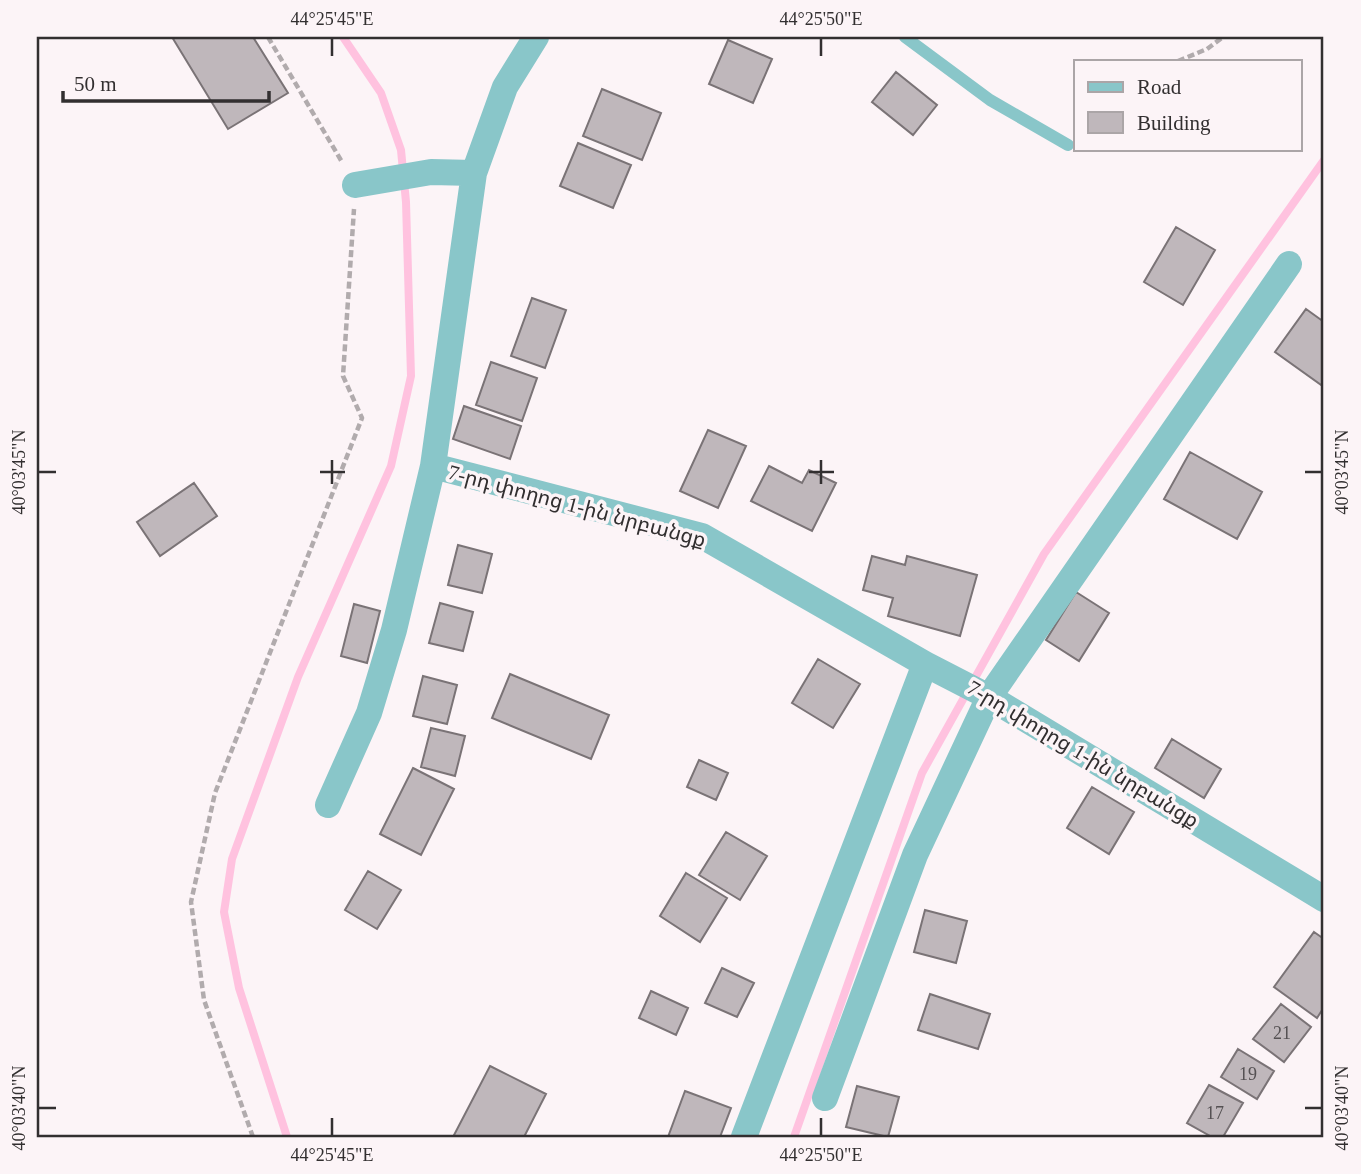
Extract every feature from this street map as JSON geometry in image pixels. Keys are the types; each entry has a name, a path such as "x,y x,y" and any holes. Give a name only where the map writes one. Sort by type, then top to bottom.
{"street":[{"name":"7-րդ փողոց 1-ին նրբանցք","path":"536,37 505,87 474,173 433,467 702,536 977,691 1324,899"},
{"path":"355,185 431,172 474,173"},
{"path":"825,1098 977,691 1289,264"},
{"path":"328,805 369,713 394,631 433,467"},
{"path":"744,1137 925,664"}],"lane":[{"path":"905,37 990,100 1068,145"}],"path":[{"path":"253,1137 204,1000 191,902 215,793 362,418 343,376 355,185 268,37"},
{"path":"1180,60 1207,49 1223,37"}],"building":[{"path":"172,37 253,37 288,93 228,129"},
{"path":"728,40 772,59 753,103 709,84"},
{"path":"896,72 937,105 913,135 872,102"},
{"path":"602,89 661,113 642,160 583,136"},
{"path":"578,143 631,165 613,208 560,186"},
{"path":"1176,227 1215,250 1183,305 1144,282"},
{"path":"532,298 566,310 545,368 511,356"},
{"path":"1306,309 1324,322 1324,387 1275,352"},
{"path":"491,362 537,378 522,421 476,405"},
{"path":"464,406 521,426 510,459 453,439"},
{"path":"708,430 746,446 718,508 680,491"},
{"path":"1190,452 1262,492 1237,539 1164,499"},
{"path":"769,466 802,483 809,470 836,483 812,531 751,501"},
{"path":"194,483 217,516 160,556 137,522"},
{"path":"458,545 492,554 482,593 448,585"},
{"path":"872,556 905,565 907,556 977,575 960,636 888,616 893,598 863,590"},
{"path":"1076,592 1109,613 1079,661 1046,640"},
{"path":"440,603 473,612 463,651 429,643"},
{"path":"354,604 380,611 367,663 341,656"},
{"path":"818,659 860,684 833,728 792,703"},
{"path":"510,674 609,715 591,759 492,718"},
{"path":"423,676 457,685 447,724 413,716"},
{"path":"431,728 465,736 455,776 421,767"},
{"path":"1172,739 1221,769 1204,798 1155,768"},
{"path":"699,760 728,773 716,800 687,787"},
{"path":"413,768 454,789 421,855 380,834"},
{"path":"1092,787 1134,812 1109,854 1067,828"},
{"path":"726,832 767,856 740,900 699,875"},
{"path":"368,871 401,890 377,929 345,910"},
{"path":"686,873 727,898 700,942 660,916"},
{"path":"925,910 967,921 956,963 914,952"},
{"path":"1314,932 1324,939 1324,1007 1317,1018 1274,987"},
{"path":"722,968 754,983 737,1017 705,1003"},
{"path":"651,991 688,1008 676,1035 639,1018"},
{"path":"930,994 990,1014 978,1049 918,1030"},
{"path":"1281,1004 1311,1027 1284,1062 1253,1039"},
{"path":"1238,1049 1274,1071 1257,1099 1221,1077"},
{"path":"490,1066 546,1094 524,1137 453,1137"},
{"path":"1209,1085 1243,1103 1223,1137 1212,1137 1187,1123"},
{"path":"857,1086 899,1097 888,1137 846,1127"},
{"path":"685,1091 731,1108 720,1137 668,1137"}],"waterway":[{"path":"287,1137 239,988 224,912 232,859 298,677 391,466 411,376 406,202 401,150 381,93 343,37"},
{"path":"794,1137 922,773 1044,554 1324,160"}]}
